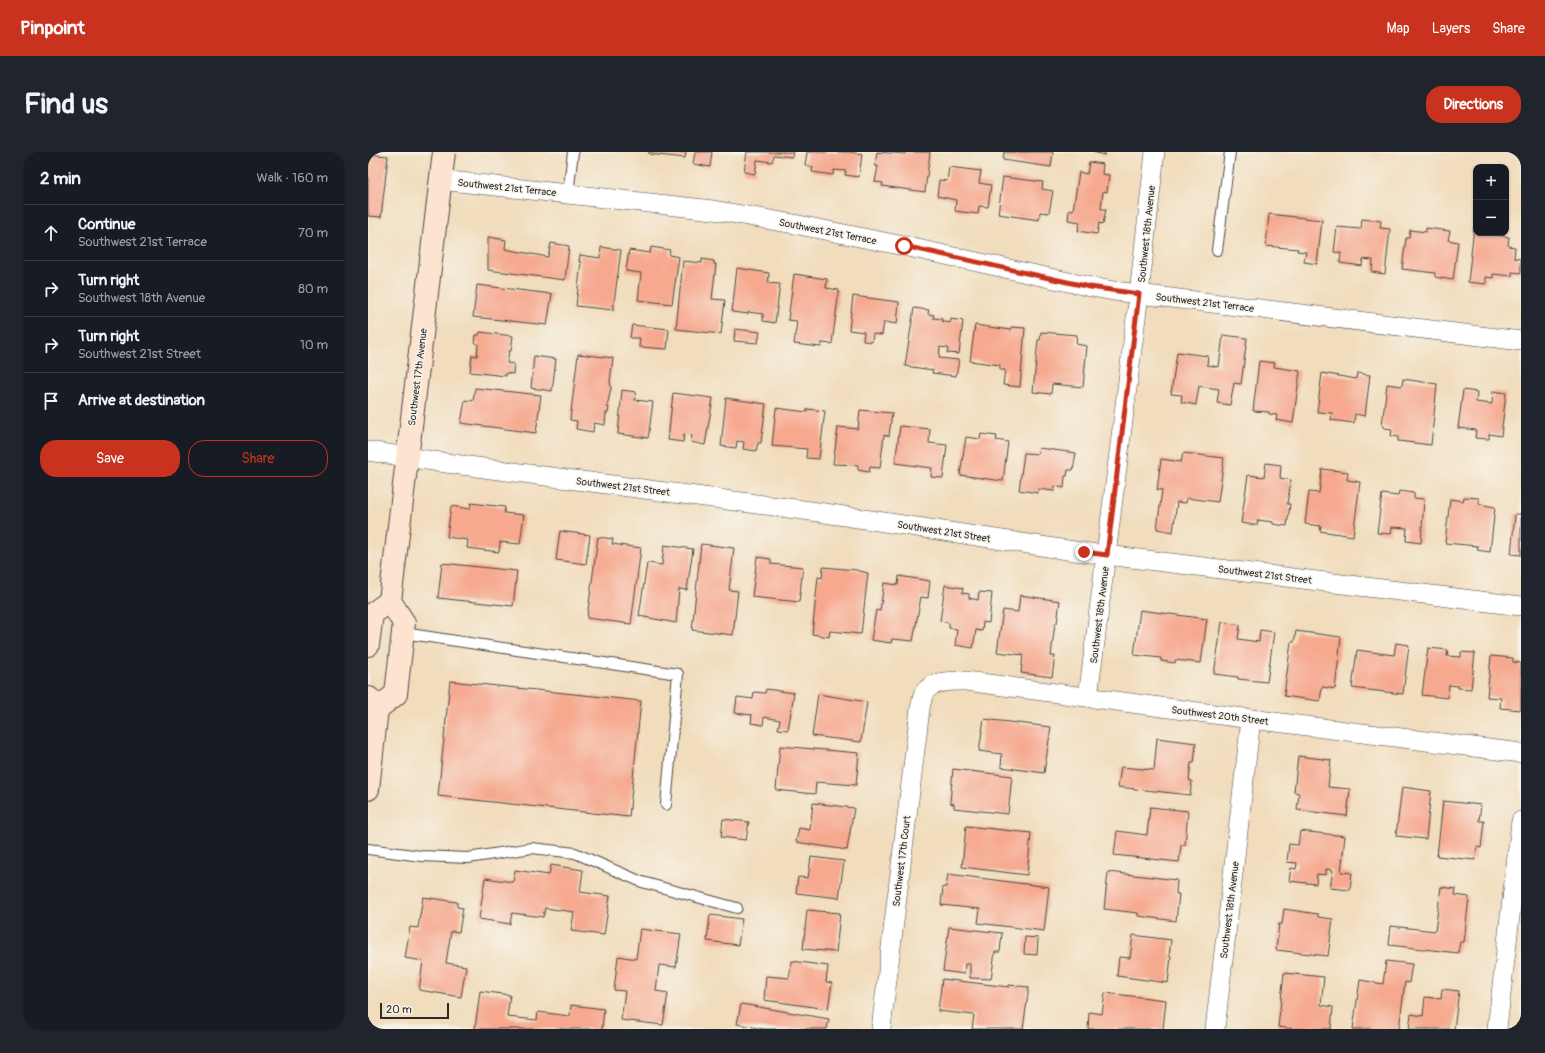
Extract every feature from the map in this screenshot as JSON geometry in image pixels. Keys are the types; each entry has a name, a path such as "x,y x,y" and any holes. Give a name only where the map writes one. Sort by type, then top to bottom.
{"main road":[{"name":"Southwest 17th Avenue","path":"390,601 444,152"},
{"path":"368,645 372,614 390,601 404,623 396,694 373,703 368,789"}],"street":[{"name":"Southwest 18th Avenue","path":"1088,698 1107,555 1155,152"},
{"name":"Southwest 21st Terrace","path":"441,180 713,210 794,224 883,242 1090,287 1521,340"},
{"name":"Southwest 21st Street","path":"368,451 407,458 818,512 1107,555 1521,606"},
{"name":"Southwest 20th Street","path":"924,694 928,688 938,684 950,681 966,680 1088,698 1521,753"},
{"name":"Southwest 17th Court","path":"881,1029 918,721 924,694"},
{"name":"Southwest 18th Avenue","path":"1215,1029 1251,719"},
{"path":"1497,1029 1521,821"}],"lane":[{"path":"568,194 573,152"},
{"path":"1218,250 1230,152"},
{"path":"403,633 678,674 666,805"},
{"path":"368,849 421,856 468,858 532,848 575,853 642,882 737,908"}],"building":[{"path":"649,152 686,152 685,158 649,154"},
{"path":"695,152 712,152 710,167 693,164"},
{"path":"747,152 793,152 792,157 774,155 772,162 757,160 755,174 744,172"},
{"path":"807,152 849,152 862,154 859,177 845,175 846,171 834,170 833,175 812,172 813,167 805,165"},
{"path":"877,152 905,154 905,152 930,152 925,192 882,186 883,183 875,182 878,166 875,166"},
{"path":"1004,152 1053,152 1051,167 1003,160"},
{"path":"1093,152 1105,152 1105,155"},
{"path":"368,154 388,156 381,217 368,216"},
{"path":"1089,162 1103,164 1102,174 1109,175 1107,192 1103,191 1101,209 1106,209 1103,224 1099,223 1097,234 1078,231 1080,222 1068,220 1069,210 1073,210 1079,172 1087,174"},
{"path":"949,167 981,171 979,183 991,185 988,207 979,206 978,214 955,211 956,200 937,196 939,180 947,181"},
{"path":"1003,177 1043,182 1042,189 1053,191 1049,213 1040,212 1039,220 998,214"},
{"path":"1269,214 1322,220 1317,264 1304,262 1306,252 1297,251 1298,249 1266,246"},
{"path":"1362,219 1381,221 1380,228 1390,229 1385,274 1372,272 1373,260 1363,259 1362,266 1340,263 1341,253 1334,252 1337,227 1361,229"},
{"path":"1426,228 1450,231 1448,240 1458,242 1453,280 1435,277 1435,273 1402,269 1406,238 1409,238 1410,230 1426,232"},
{"path":"1473,236 1509,237 1508,246 1515,247 1514,258 1521,259 1521,273 1512,272 1512,276 1493,274 1493,278 1486,277 1486,284 1468,282"},
{"path":"488,237 506,240 505,249 548,257 551,243 569,246 565,280 488,270"},
{"path":"601,247 621,250 613,310 576,306 581,262 579,262 580,255 600,258"},
{"path":"651,247 670,250 669,255 679,257 672,304 638,300 641,273 626,271 629,250 650,253"},
{"path":"702,259 714,261 714,264 716,264 712,299 725,300 721,334 676,329 683,261 702,263"},
{"path":"737,268 769,273 768,283 780,284 775,323 763,321 763,314 732,312"},
{"path":"794,274 827,279 826,288 839,290 832,344 822,343 821,347 794,344 797,321 788,320"},
{"path":"477,285 552,294 547,325 473,317"},
{"path":"853,296 899,302 897,324 884,322 882,335 873,334 872,342 863,341 864,332 849,330"},
{"path":"914,308 929,310 928,314 934,315 933,318 942,319 942,321 950,323 951,319 963,321 959,354 947,353 948,348 940,347 939,358 959,360 956,376 932,373 933,370 905,366"},
{"path":"632,325 669,329 667,349 639,347 640,338 630,338"},
{"path":"975,325 1011,330 1011,327 1025,328 1020,387 1003,385 1005,370 1000,370 1000,365 970,361"},
{"path":"735,329 760,332 758,343 734,341"},
{"path":"480,332 513,336 511,351 509,351 507,363 514,364 513,374 506,373 506,376 470,372 472,355 477,356 478,344 475,343 476,335 479,335"},
{"path":"1041,332 1077,335 1076,344 1087,346 1083,387 1052,384 1051,394 1033,392 1038,340 1040,340"},
{"path":"1223,335 1247,338 1241,384 1234,383 1230,405 1217,403 1219,389 1199,386 1196,405 1181,402 1182,395 1171,394 1177,352 1208,356 1207,365 1219,367"},
{"path":"578,354 613,358 610,381 611,388 607,407 609,407 608,413 606,413 605,425 594,423 593,432 576,429 577,421 570,420"},
{"path":"534,356 556,359 552,391 531,388"},
{"path":"1259,361 1275,363 1274,367 1300,371 1293,423 1276,420 1277,415 1269,414 1269,412 1253,411"},
{"path":"1322,373 1356,379 1357,373 1370,375 1365,416 1355,414 1354,423 1331,420 1332,413 1317,412"},
{"path":"1403,379 1437,384 1431,445 1398,441 1398,437 1391,436 1392,429 1384,428 1382,425 1387,384 1402,386"},
{"path":"475,388 541,395 536,433 461,423 465,400 473,401"},
{"path":"622,390 636,392 635,400 653,402 648,438 618,434"},
{"path":"1463,390 1477,392 1476,402 1492,404 1493,391 1506,393 1501,436 1489,434 1489,439 1475,438 1476,430 1458,428"},
{"path":"673,393 713,398 705,445 691,442 692,435 684,434 683,442 668,440"},
{"path":"726,398 766,404 761,443 758,443 756,451 743,449 744,442 737,441 736,448 721,446"},
{"path":"776,408 807,412 807,409 825,411 819,459 806,458 807,449 772,446"},
{"path":"860,410 892,413 889,436 884,435 880,468 870,467 869,472 858,470 858,465 833,464 838,427 858,429"},
{"path":"900,426 930,429 929,443 947,445 943,478 931,477 932,468 895,463"},
{"path":"981,434 997,436 996,440 1008,442 1003,481 960,475 966,437 980,439"},
{"path":"1039,448 1076,453 1073,470 1068,470 1067,476 1065,476 1064,488 1055,486 1054,491 1038,489 1038,493 1019,490 1024,453 1038,454"},
{"path":"1183,453 1224,458 1218,502 1187,498 1186,503 1177,502 1173,532 1157,529 1162,490 1157,490 1161,459 1181,462"},
{"path":"1266,463 1281,465 1280,478 1291,480 1287,504 1290,504 1287,526 1258,520 1257,525 1241,523 1248,475 1264,477"},
{"path":"1322,469 1348,472 1347,480 1360,482 1353,536 1320,531 1321,526 1305,524 1309,492 1319,493"},
{"path":"1399,491 1414,493 1414,498 1424,499 1421,543 1406,541 1407,528 1392,527 1391,534 1377,533 1382,494 1398,496"},
{"path":"1464,497 1479,498 1479,504 1495,507 1490,552 1477,550 1478,546 1445,543 1450,499 1463,501"},
{"path":"471,503 505,507 504,513 524,515 520,544 500,542 499,552 467,548 468,540 447,537 451,506 470,509"},
{"path":"1515,514 1521,514 1521,555 1511,554"},
{"path":"560,531 590,535 586,564 556,560"},
{"path":"598,537 613,539 612,544 641,548 631,624 587,618"},
{"path":"701,544 734,548 729,590 738,591 733,635 692,630"},
{"path":"664,545 693,549 687,590 679,589 676,623 639,616 647,563 662,565"},
{"path":"757,557 771,559 771,564 803,567 799,602 752,597"},
{"path":"442,563 517,571 513,606 438,598"},
{"path":"823,567 856,570 868,573 861,634 830,631 829,637 812,634 818,577 822,578"},
{"path":"899,576 930,581 928,598 921,597 913,641 892,639 891,643 871,640 876,610 880,611 884,583 898,585"},
{"path":"945,585 963,588 962,593 969,594 969,598 978,600 979,592 992,593 989,623 983,622 982,631 976,630 973,648 955,645 957,629 949,628 949,623 940,621"},
{"path":"1020,595 1060,601 1057,623 1055,623 1051,656 1055,656 1052,677 1021,673 1023,655 997,652 1003,610 1018,612"},
{"path":"1140,610 1207,619 1201,663 1175,660 1175,663 1161,661 1161,658 1134,655"},
{"path":"1222,622 1240,625 1238,639 1259,642 1260,630 1274,632 1267,682 1238,679 1238,677 1214,674"},
{"path":"1296,631 1341,637 1335,689 1322,687 1320,701 1284,696 1291,642 1294,642"},
{"path":"1396,643 1409,645 1403,694 1352,688 1357,650 1394,655"},
{"path":"1428,648 1448,650 1447,656 1461,657 1461,652 1475,653 1471,689 1458,688 1458,686 1449,685 1448,698 1422,695"},
{"path":"1491,656 1513,658 1513,662 1521,663 1521,710 1500,708 1501,698 1487,697"},
{"path":"450,681 641,701 629,817 438,796"},
{"path":"766,689 794,693 788,730 778,729 780,720 764,717 763,725 751,723 752,715 735,713 737,697 753,699 754,692 765,693"},
{"path":"818,694 867,702 861,742 812,736"},
{"path":"984,719 1051,727 1044,773 1001,767 1002,754 979,751"},
{"path":"1157,738 1196,743 1194,763 1191,763 1189,780 1192,781 1190,795 1118,787 1121,767 1154,770"},
{"path":"780,746 859,753 856,785 816,782 815,794 776,790"},
{"path":"1298,756 1331,760 1328,787 1350,789 1347,816 1297,810 1299,793 1294,792"},
{"path":"953,769 1012,776 1008,814 954,808 954,804 950,803"},
{"path":"1402,787 1431,791 1426,839 1396,836"},
{"path":"1443,801 1481,805 1479,821 1484,821 1481,848 1477,847 1475,860 1437,856"},
{"path":"813,803 854,808 847,850 796,842 799,828 810,830"},
{"path":"1150,807 1188,811 1185,845 1181,845 1179,862 1114,855 1117,831 1147,835"},
{"path":"723,819 749,822 746,840 721,837"},
{"path":"966,826 1031,833 1027,875 962,867"},
{"path":"1300,831 1345,836 1341,872 1352,873 1350,890 1330,888 1333,870 1326,869 1326,875 1317,874 1316,884 1289,881 1291,868 1296,869 1297,863 1287,862 1289,844 1298,845"},
{"path":"811,857 844,861 839,898 796,893 798,877 808,878"},
{"path":"551,865 583,870 580,892 610,896 604,935 571,931 574,912 545,908 543,917 512,913 510,924 479,919 485,878 513,882 515,870 549,875"},
{"path":"1108,872 1177,880 1176,894 1179,894 1176,921 1138,916 1138,913 1104,909"},
{"path":"948,874 1049,887 1044,931 978,923 980,909 941,905 943,887 946,887"},
{"path":"1441,887 1456,889 1455,895 1469,897 1464,942 1460,942 1458,953 1389,945 1391,926 1435,931"},
{"path":"423,897 457,902 457,907 463,908 459,932 451,931 446,963 466,966 461,997 419,990 423,961 405,958 410,927 418,928"},
{"path":"1284,909 1318,914 1318,917 1333,919 1328,956 1276,950 1279,924 1282,924"},
{"path":"807,910 840,913 836,952 803,949"},
{"path":"710,915 742,919 738,945 707,941"},
{"path":"949,927 1002,933 1000,952 995,952 991,979 970,978 970,964 965,964 964,974 943,971"},
{"path":"640,929 681,934 676,967 659,965 656,991 668,993 663,1025 621,1020 625,991 614,990 618,956 636,959"},
{"path":"1133,935 1171,940 1168,983 1117,976 1119,957 1130,958"},
{"path":"1025,937 1038,938 1037,955 1024,954"},
{"path":"792,961 828,966 826,982 832,983 828,1009 764,1000 766,976 789,978"},
{"path":"1386,961 1412,964 1409,983 1405,982 1399,1029 1353,1029 1360,980 1383,984"},
{"path":"1284,973 1324,977 1321,1005 1333,1007 1331,1029 1294,1029 1278,1027"},
{"path":"942,979 1009,987 1009,985 1029,987 1023,1029 972,1029 974,1015 938,1011"},
{"path":"1442,989 1459,991 1454,1029 1409,1029 1411,1014 1423,1016 1425,997 1441,999"},
{"path":"480,991 510,995 507,1017 537,1020 538,1012 570,1016 571,1005 604,1009 602,1029 475,1029"},
{"path":"1105,993 1166,1000 1163,1029 1088,1029 1089,1012 1102,1014"},
{"path":"741,1004 829,1019 827,1029 764,1029 737,1024"}],"route":[{"path":"904,246 1090,287 1139,294 1107,555 1084,552"}]}
